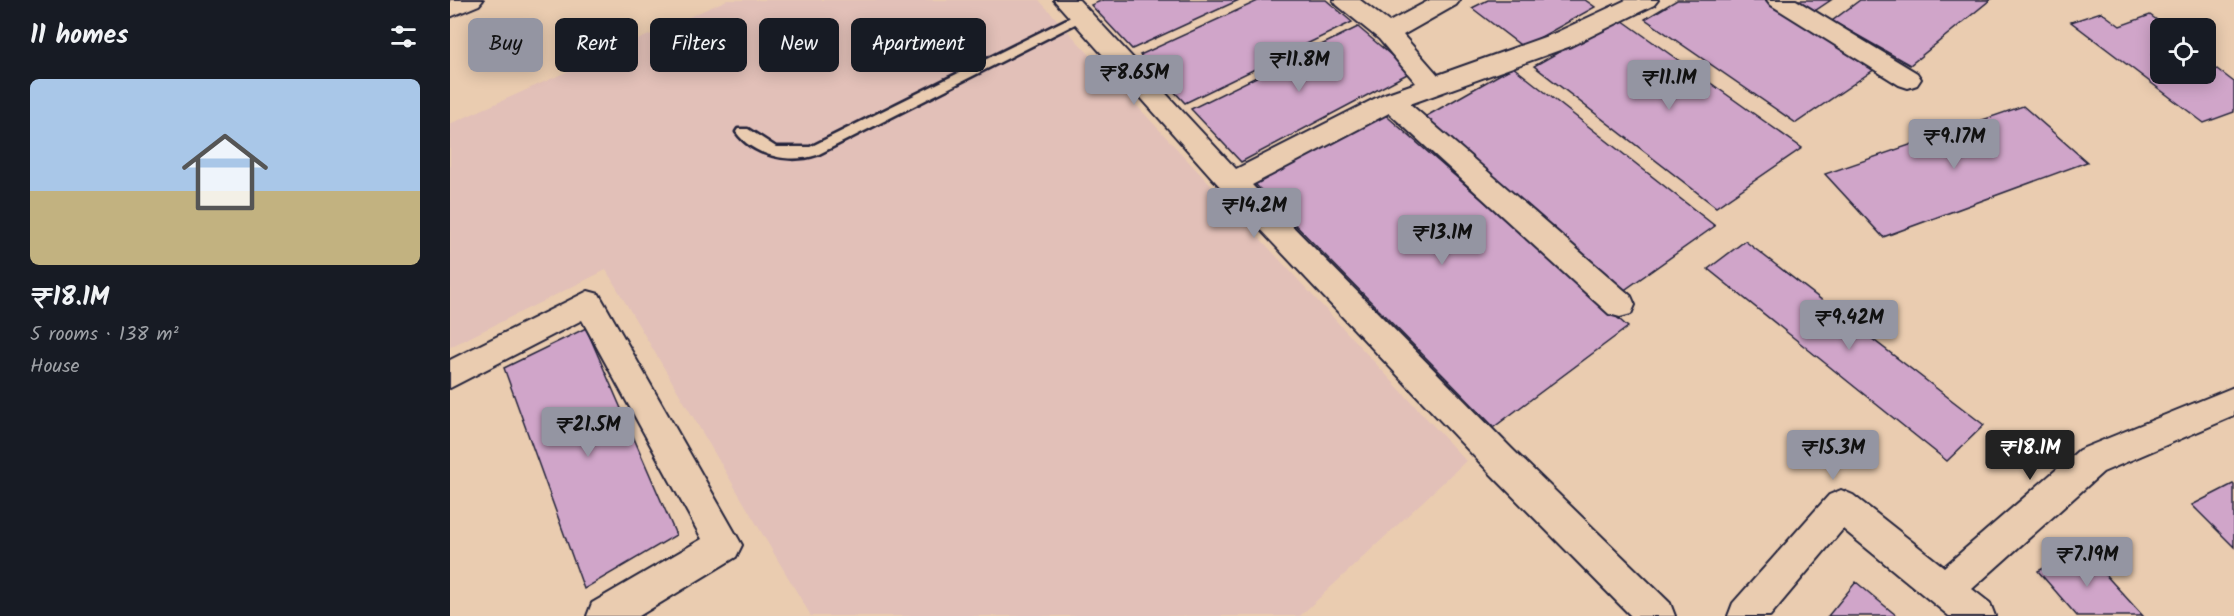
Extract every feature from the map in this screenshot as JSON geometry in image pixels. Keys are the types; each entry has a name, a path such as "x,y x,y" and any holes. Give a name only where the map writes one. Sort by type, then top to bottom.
{"street":[{"path":"450,9 471,0"},
{"path":"1345,0 1388,33 1432,85"},
{"path":"1388,33 1448,0"},
{"path":"1233,183 1391,102 1432,85 1562,40 1646,0"},
{"path":"1779,0 1908,79"},
{"path":"1074,8 1233,183 1500,460 1657,616"},
{"path":"1391,102 1620,305"},
{"path":"450,375 588,303 724,545 605,616"},
{"path":"1945,590 2091,461 2234,401"},
{"path":"1746,616 1841,506 1977,616"}],"lane":[{"path":"743,132 760,147 784,155 812,152 1074,8"}],"shaded area":[{"path":"727,0 1039,0 1466,461 1300,616 811,616 606,270 450,347 450,124 566,72 638,72 638,40 650,34 650,72 747,72 747,18 687,18"}],"building":[{"path":"1103,0 1239,0 1132,49 1091,5"},
{"path":"1260,0 1326,0 1352,22 1185,103 1140,55"},
{"path":"1488,0 1585,0 1595,7 1523,47 1472,8"},
{"path":"1677,0 1766,0 1875,69 1796,123 1645,19"},
{"path":"1786,0 1831,0 1810,14"},
{"path":"1860,0 1990,0 1910,65 1832,21"},
{"path":"2101,12 2120,26 2150,15 2154,18 2150,18 2150,82 2071,22"},
{"path":"1619,18 1802,148 1716,207 1534,66"},
{"path":"1358,27 1411,72 1241,162 1191,109"},
{"path":"1513,67 1715,226 1623,291 1423,118"},
{"path":"2217,69 2234,82 2234,112 2204,123 2153,84 2216,84"},
{"path":"2023,106 2087,162 1883,237 1825,174"},
{"path":"1382,112 1628,327 1494,427 1255,184"},
{"path":"1745,241 1984,425 1947,461 1708,269"},
{"path":"586,328 676,535 584,589 504,368"},
{"path":"2234,485 2234,547 2192,505"},
{"path":"2082,549 2143,616 2077,616 2038,571"},
{"path":"1856,582 1897,616 1828,616"}]}
